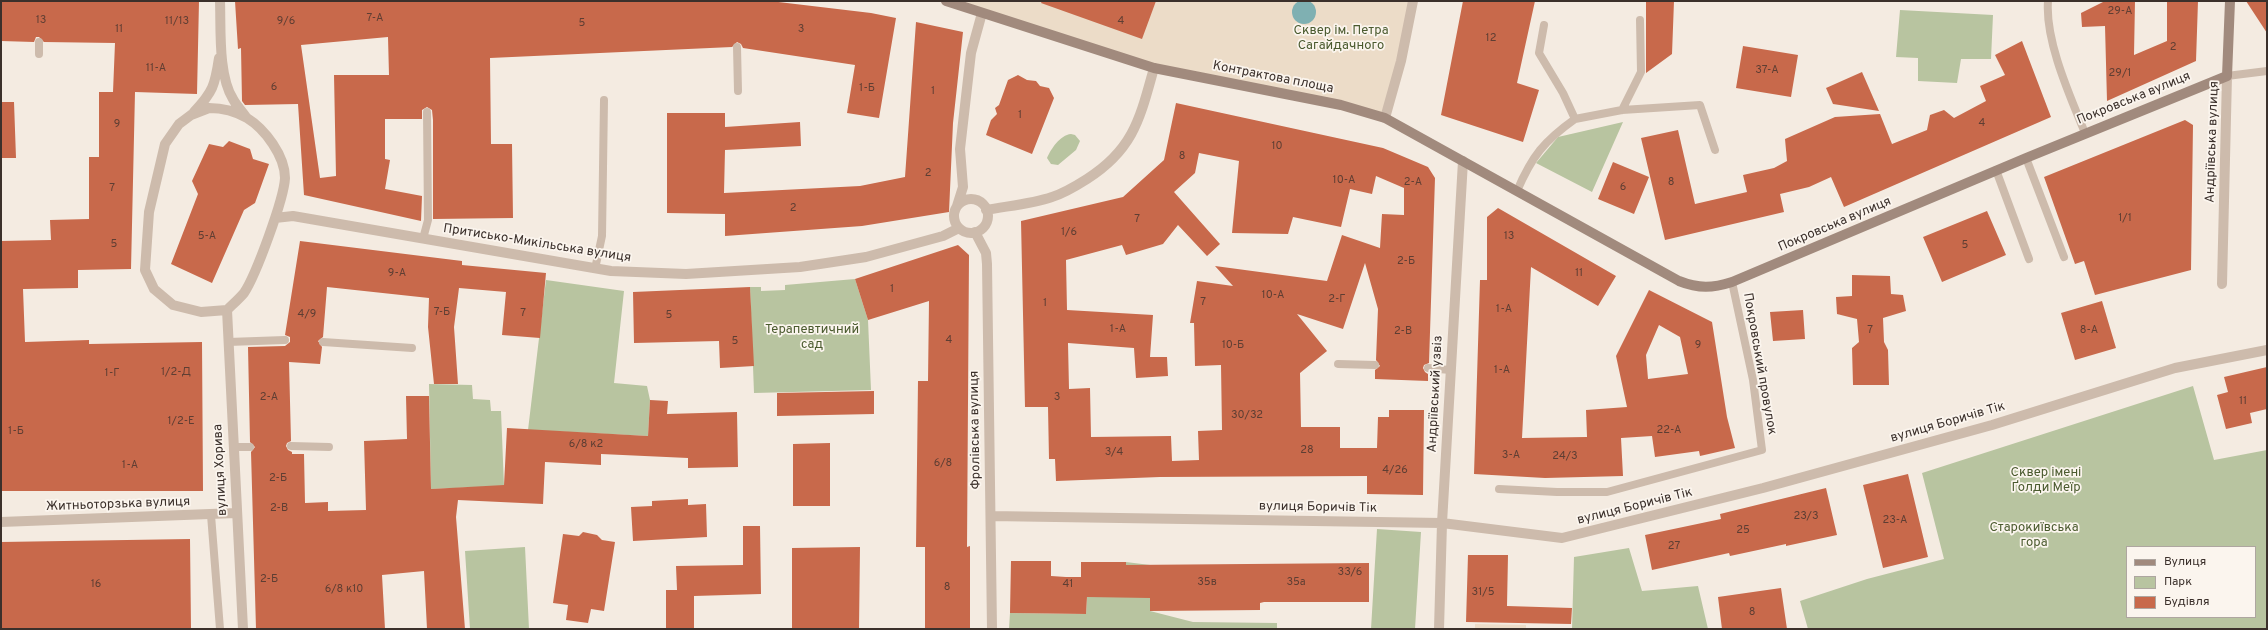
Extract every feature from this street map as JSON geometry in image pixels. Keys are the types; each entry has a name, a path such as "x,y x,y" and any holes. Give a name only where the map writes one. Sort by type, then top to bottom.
{"street":[{"path":"220,1 221,46 226,82 230,93 247,118 274,146 283,162 285,179 274,218 256,270 244,293 226,310 201,312 173,305 154,289 146,270 149,212 165,144 179,124 191,115 209,95 216,81 221,46"},
{"name":"Контрактова площа","path":"946,1 1154,68 1341,105 1385,118 1462,161"},
{"path":"1385,118 1402,61 1413,1"},
{"name":"Андріївська вулиця","path":"2222,284 2230,1"},
{"path":"963,187 975,200 981,203 986,210 986,222 982,228 975,232 965,232 959,228 954,218 963,187 959,164 971,53 982,13"},
{"path":"986,210 1052,197 1073,188 1107,164 1118,154 1131,136 1139,120 1154,68"},
{"name":"Покровська вулиця","path":"1462,161 1688,284 1708,288 1732,282 1996,170 2227,76"},
{"path":"191,115 209,108 224,108 247,118"},
{"name":"Андріївський узвіз","path":"1439,629 1442,523 1462,161"},
{"path":"957,206 963,201 975,200"},
{"name":"Притисько-Микільська вулиця","path":"274,218 293,216 611,271 686,274 800,268 866,257 943,236 959,228"},
{"name":"Фролівська вулиця","path":"975,232 986,253 987,264 992,629"},
{"name":"вулиця Хорива","path":"226,310 243,629"},
{"name":"вулиця Боричів Тік","path":"991,516 1442,523 1562,538 1763,488 1992,425 2175,368 2267,350"},
{"name":"Житньоторзька вулиця","path":"1,522 236,513"}],"lane":[{"path":"2048,1 2051,37 2085,133"},
{"path":"1622,110 1641,72 1640,20"},
{"path":"1544,24 1539,52 1563,93 1574,119"},
{"path":"39,42 39,54"},
{"path":"737,47 738,91"},
{"path":"2227,76 2267,71"},
{"path":"596,268 602,236 604,100"},
{"path":"1517,191 1533,158 1551,136 1574,119 1622,110 1700,105 1715,150"},
{"path":"426,239 424,235 428,220 427,112"},
{"path":"2026,158 2064,257"},
{"path":"1996,170 2029,259"},
{"name":"Покровський провулок","path":"1499,489 1607,492 1762,450 1752,380 1732,282"},
{"path":"228,342 285,340"},
{"path":"323,342 412,348"},
{"path":"1338,364 1376,365"},
{"path":"1428,368 1450,370"},
{"path":"292,446 329,447"},
{"path":"233,447 250,447"},
{"path":"211,515 220,629"}],"green space":[{"path":"1900,10 1993,15 1991,59 1961,59 1957,83 1918,81 1918,58 1896,57"},
{"path":"1623,122 1592,192 1536,163 1558,137"},
{"path":"1071,134 1075,135 1080,141 1076,150 1058,165 1051,164 1047,158 1053,147 1063,137"},
{"name":"Терапевтичний сад","path":"855,279 868,320 871,390 754,393 750,287 761,287 761,291 785,290 785,285"},
{"path":"546,280 624,291 614,383 647,386 650,400 648,436 528,430"},
{"path":"429,384 472,385 473,399 490,400 491,411 501,411 504,486 431,489"},
{"name":"Старокиївська гора","path":"2193,386 2214,460 2267,450 2267,629 1808,629 1800,601 1867,579 1944,559 1922,473"},
{"path":"1377,529 1421,532 1415,629 1371,629"},
{"path":"525,547 529,629 470,629 465,551"},
{"path":"1629,548 1642,591 1698,586 1708,629 1572,629 1574,557"},
{"path":"1126,562 1150,565 1150,611 1193,622 1277,623 1277,629 1009,629 1010,613 1086,614 1087,597 1125,597"}],"shaded area":[{"path":"946,1 1413,1 1385,118 1174,71"},
{"path":"1475,624 1526,625 1526,629 1475,629"}],"water":[{"path":"1304,0 1313,3 1316,12 1313,21 1304,24 1295,21 1292,12 1295,3"}],"building":[{"path":"1,1 199,1 197,94 135,92 131,269 78,270 78,288 23,289 25,342 89,340 89,344 202,342 203,491 1,491 1,241 51,240 50,220 89,219 89,157 99,157 99,92 113,92 115,43 44,42 39,37 36,37 34,42 1,41"},
{"path":"235,1 770,1 871,13 896,18 879,118 847,113 855,65 743,48 741,44 737,42 732,47 490,58 491,144 512,144 513,218 433,219 433,120 432,110 427,107 422,110 422,119 385,119 385,159 390,160 385,189 422,196 421,221 304,195 298,104 245,105 242,101 241,48 238,49","holes":["388,37 389,75 334,75 336,176 320,178 301,45"]},
{"path":"1042,1 1156,1 1142,39 1041,3"},
{"path":"1463,1 1535,1 1517,83 1539,90 1523,142 1441,115"},
{"path":"1646,1 1674,1 1672,54 1646,73"},
{"path":"2105,1 2135,1 2134,55 2167,41 2167,1 2198,1 2196,61 2107,101 2105,26 2082,27 2081,13"},
{"path":"2246,1 2267,1 2267,33"},
{"path":"916,22 963,32 953,123 949,212 862,226 725,236 725,214 667,213 667,113 725,113 725,127 800,122 801,146 725,150 724,193 860,186 905,177"},
{"path":"2022,41 2051,117 1844,207 1831,177 1809,187 1780,194 1784,212 1665,240 1641,138 1678,130 1695,204 1747,192 1743,175 1774,168 1787,161 1785,139 1835,117 1880,114 1892,144 1927,130 1930,115 1944,110 1954,118 1986,101 1980,86 2005,75 1995,55"},
{"path":"1743,46 1798,55 1791,97 1736,88"},
{"path":"1862,72 1879,111 1833,104 1826,88"},
{"path":"1018,75 1027,80 1036,81 1040,86 1049,88 1054,98 1032,154 986,135 991,120 997,114 995,108 999,105 1008,80"},
{"path":"1,102 14,102 16,158 1,158"},
{"path":"1176,103 1383,148 1428,167 1435,178 1429,363 1424,365 1423,368 1428,374 1428,381 1375,379 1375,370 1380,366 1376,360 1378,309 1365,263 1343,329 1297,314 1327,351 1300,373 1301,427 1340,427 1340,448 1377,448 1378,417 1389,417 1389,410 1424,410 1423,495 1367,494 1367,476 1160,477 1056,481 1055,459 1049,459 1048,407 1025,407 1021,221 1123,197 1164,160","holes":["1199,153 1239,161 1232,233 1288,234 1293,217 1341,227 1350,189 1372,194 1376,176 1404,188 1404,215 1382,214 1380,248 1342,235 1327,281 1215,266 1233,286 1197,281 1190,323 1194,323 1195,366 1221,365 1222,430 1198,431 1199,460 1172,461 1171,436 1091,437 1090,388 1069,389 1068,343 1134,348 1136,378 1168,376 1167,357 1150,357 1153,315 1067,310 1066,260 1122,245 1126,255 1163,244 1178,225 1207,256 1220,244 1174,192 1195,173"]},
{"path":"2185,120 2193,125 2191,270 2095,295 2084,261 2075,264 2044,177"},
{"path":"229,141 250,149 253,159 269,164 255,203 244,210 212,283 171,264 198,194 192,181 209,144 223,147"},
{"path":"1613,162 1649,177 1634,214 1598,199"},
{"path":"1498,208 1616,276 1598,306 1531,267 1522,438 1587,437 1586,410 1627,407 1616,356 1649,290 1712,322 1727,417 1735,448 1700,456 1699,451 1655,457 1652,436 1621,438 1623,476 1545,478 1474,474 1480,280 1487,280 1487,217","holes":["1659,325 1680,337 1688,374 1648,379 1646,355"]},
{"path":"1987,211 2006,255 1942,282 1923,237"},
{"path":"300,241 462,261 462,265 546,273 540,338 502,335 506,292 459,288 454,327 458,384 434,384 428,327 429,298 327,287 323,337 318,341 322,347 320,364 289,362 291,441 287,443 286,446 292,454 304,454 305,503 328,502 328,511 366,510 364,441 407,439 406,396 429,396 431,489 504,485 507,428 648,436 650,400 668,401 667,414 737,412 738,467 688,468 688,458 601,454 601,465 545,462 543,504 458,500 456,517 465,629 427,629 424,571 382,575 385,629 256,629 251,452 255,447 250,442 248,347 285,346 290,342 290,337 285,335"},
{"path":"958,245 969,255 967,547 970,546 970,629 925,629 925,547 916,547 918,381 928,381 929,301 868,320 855,279"},
{"path":"1852,275 1890,276 1891,294 1903,295 1906,311 1883,318 1884,342 1888,350 1889,385 1853,385 1852,348 1859,342 1857,319 1837,314 1836,297 1852,296"},
{"path":"750,287 754,366 720,368 719,341 634,343 633,292"},
{"path":"2102,301 2116,348 2075,360 2061,313"},
{"path":"1803,310 1805,339 1773,341 1770,312"},
{"path":"2267,367 2267,409 2250,413 2252,423 2226,429 2217,395 2228,392 2224,377"},
{"path":"874,391 874,414 777,416 777,393"},
{"path":"830,443 830,506 793,506 793,444"},
{"path":"1908,474 1928,557 1883,568 1863,485"},
{"path":"1826,488 1837,535 1730,556 1729,553 1652,570 1645,535 1721,519 1720,514"},
{"path":"688,499 688,505 706,504 707,537 633,541 631,507 652,506 652,501"},
{"path":"743,526 760,526 761,594 694,596 694,629 666,629 666,590 677,590 676,566 743,565"},
{"path":"583,532 597,535 602,540 615,542 604,611 591,609 588,623 566,620 568,605 553,603 563,534 579,536"},
{"path":"190,539 191,629 1,629 1,542"},
{"path":"860,547 859,629 792,629 792,548"},
{"path":"1468,555 1508,555 1507,606 1572,608 1571,624 1466,622"},
{"path":"1011,561 1051,561 1051,576 1066,577 1081,577 1081,562 1126,562 1126,565 1369,563 1369,602 1264,602 1260,603 1260,610 1150,611 1150,598 1087,597 1086,614 1010,613"},
{"path":"1781,588 1787,629 1722,629 1718,597"}],"park label":[{"name":"Сквер ім. Петра Сагайдачного","path":"1341,38"},
{"name":"Сквер імені Ґолди Меїр","path":"2046,480"}]}
